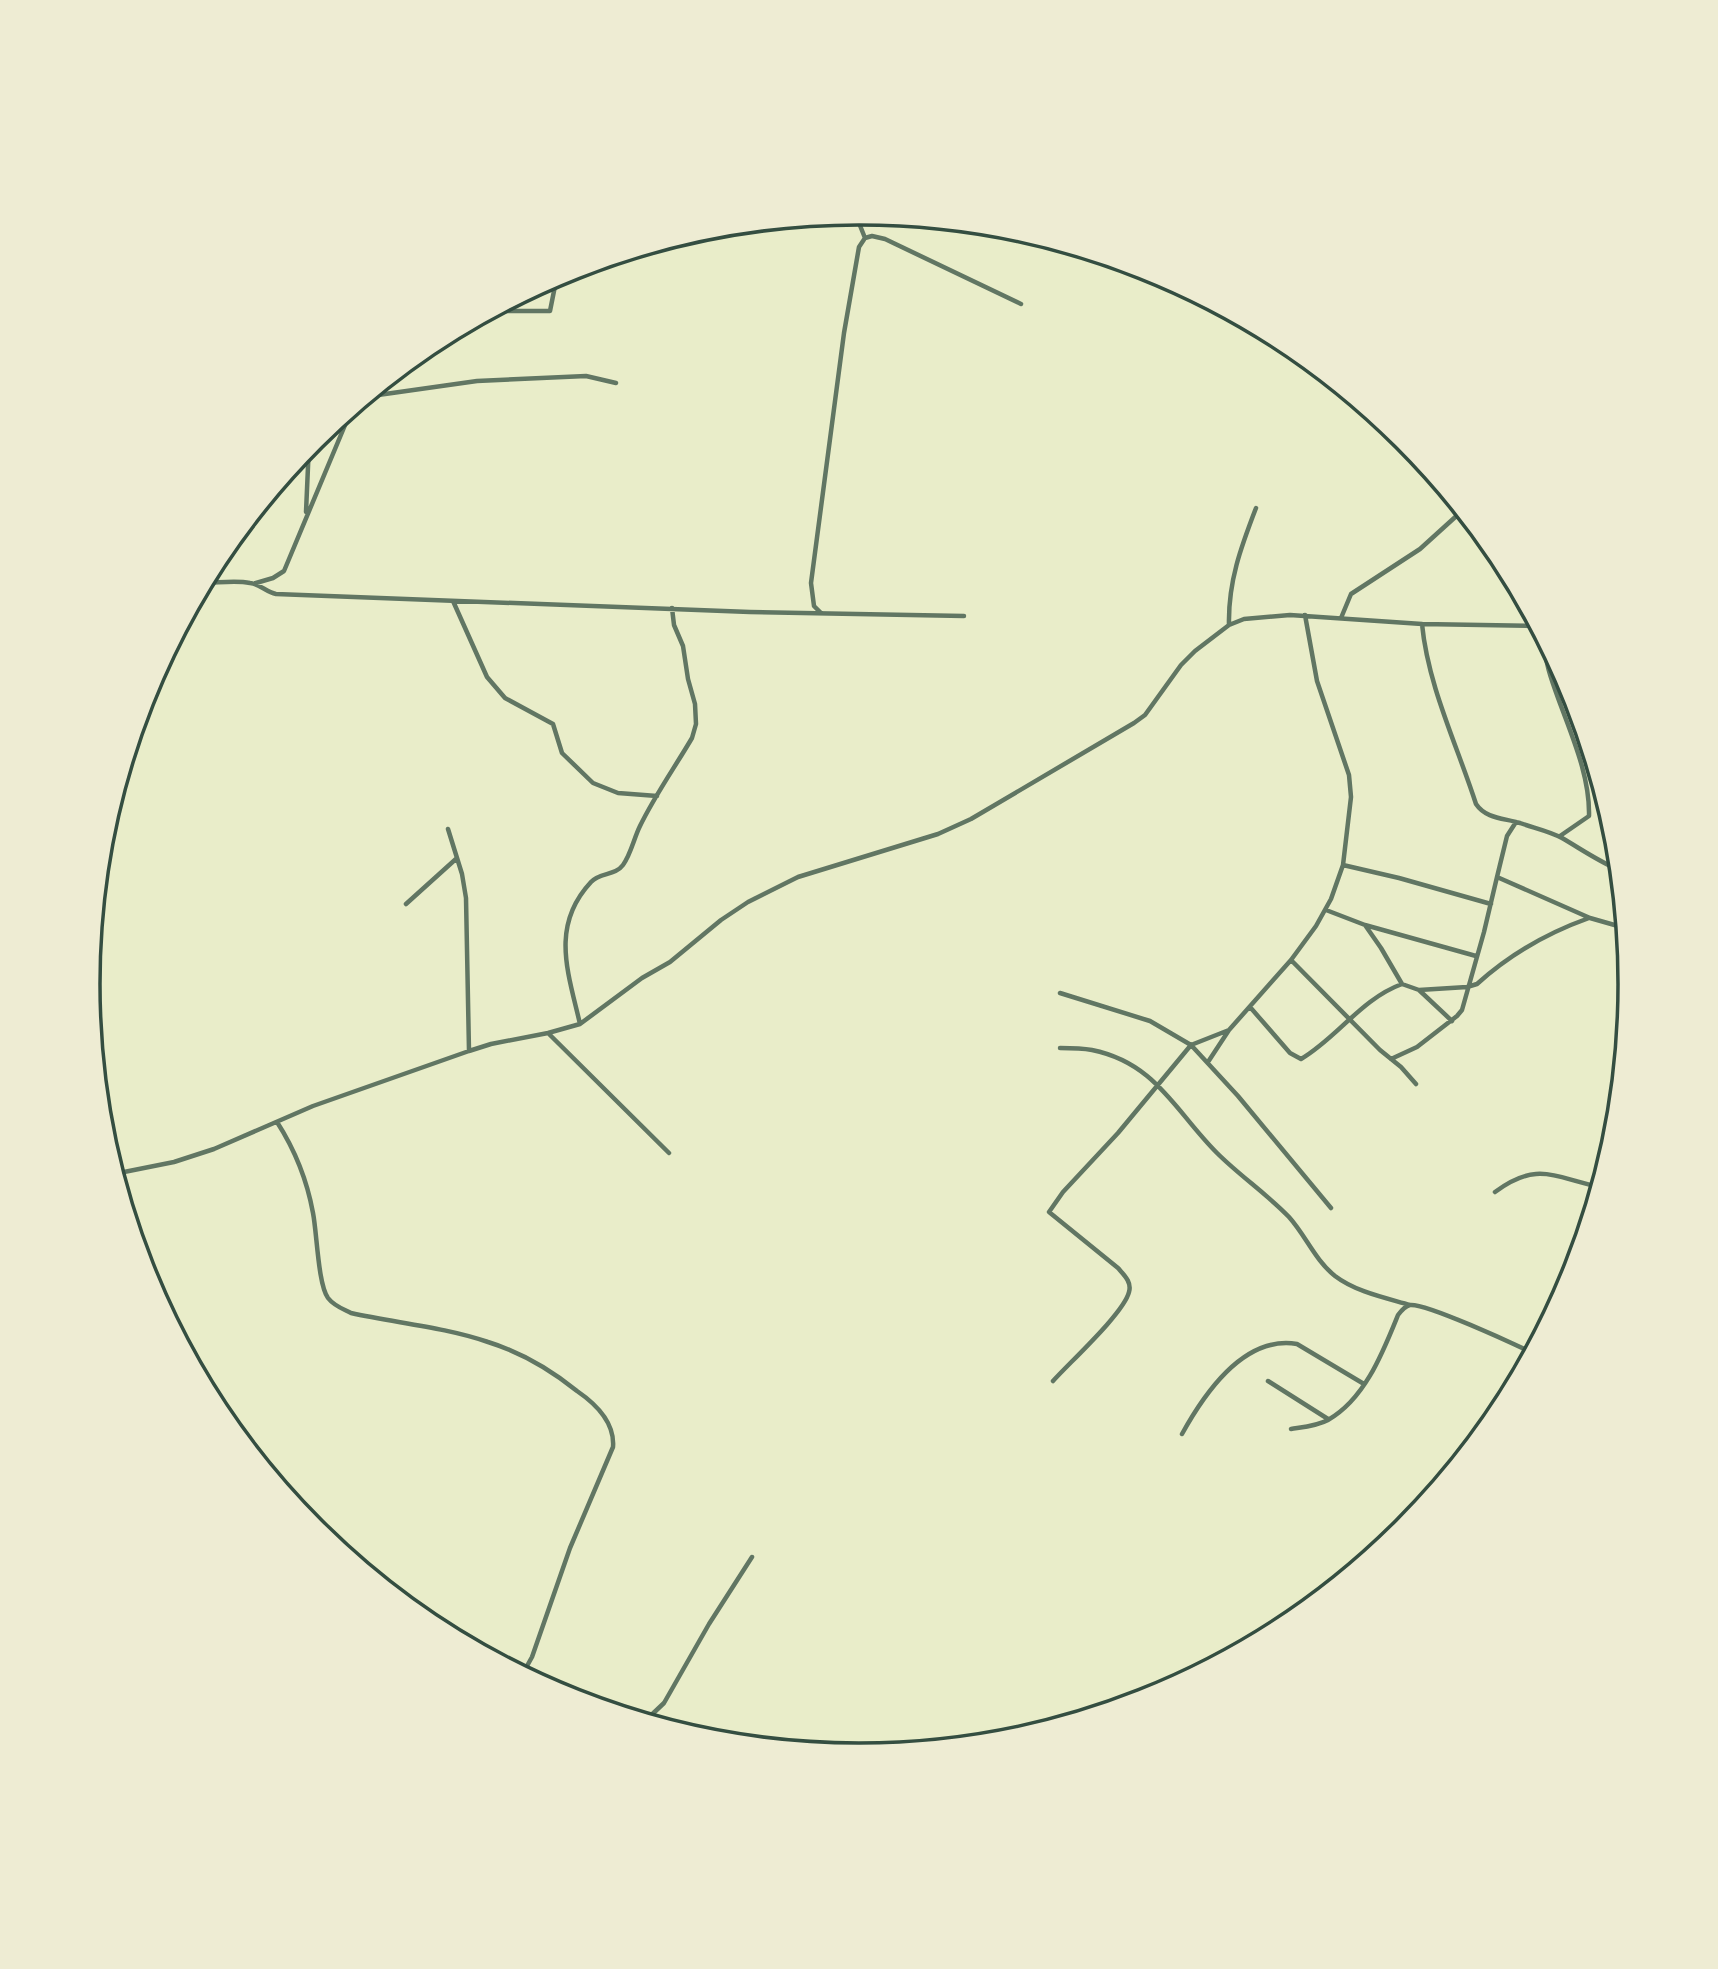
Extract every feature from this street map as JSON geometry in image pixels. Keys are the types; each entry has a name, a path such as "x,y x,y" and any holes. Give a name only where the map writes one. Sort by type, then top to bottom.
{"street":[{"path":"860,225 865,238"},
{"path":"821,614 814,606 811,583 844,332 859,247 865,238 872,236 885,239 1021,304"},
{"path":"510,311 550,310 554,289"},
{"path":"382,394 477,381 586,376 616,383"},
{"path":"215,583 255,584 274,578 284,571 344,428"},
{"path":"305,516 308,463"},
{"path":"1229,625 1232,579 1256,508"},
{"path":"1341,618 1351,594 1420,549 1456,516"},
{"path":"255,584 276,594 821,614 964,616"},
{"path":"453,601 487,677 505,698 553,724 562,753 572,765 593,783 618,793 657,796"},
{"path":"580,1024 565,955 567,922 579,897 592,880 620,869 625,862 640,824 692,738 696,724 683,646 674,625 672,608"},
{"path":"124,1172 214,1149 313,1107 468,1051 580,1024 632,984 670,962 721,920 748,902 797,877 938,834 971,819 1134,723 1153,705 1181,665 1229,625 1244,619 1271,615 1305,615 1422,624 1528,626"},
{"path":"1208,1062 1228,1030 1292,960 1326,910 1343,865 1352,797 1349,775 1317,681 1305,615"},
{"path":"1422,624 1424,643 1437,692 1476,804 1481,811 1489,816 1560,836 1609,866"},
{"path":"1548,666 1578,755 1589,797 1589,816 1560,836"},
{"path":"1391,1059 1417,1047 1452,1021 1462,1010 1507,836 1516,822"},
{"path":"448,829 466,898 468,1051"},
{"path":"406,904 457,857"},
{"path":"1343,865 1491,904"},
{"path":"1497,877 1590,918 1616,925"},
{"path":"1326,910 1365,925 1476,956"},
{"path":"1365,925 1402,984 1419,990 1467,988 1477,984 1533,943 1557,930 1590,918"},
{"path":"1292,960 1416,1084"},
{"path":"1250,1007 1290,1053 1301,1059 1350,1018 1384,993 1402,984"},
{"path":"1419,990 1452,1021"},
{"path":"1060,993 1150,1021 1191,1045 1331,1208"},
{"path":"1053,1381 1106,1325 1126,1299 1129,1285 1118,1268 1048,1212 1191,1045 1228,1030"},
{"path":"548,1033 669,1153"},
{"path":"1059,1048 1092,1050 1114,1057 1131,1064 1158,1084 1214,1151 1289,1217 1320,1261 1336,1276 1353,1286 1429,1309 1524,1350"},
{"path":"276,1122 296,1157 306,1182 327,1297 351,1313 489,1342 526,1357 592,1402 611,1427 614,1437 610,1455 570,1548 535,1650 526,1667"},
{"path":"1494,1192 1527,1174 1553,1175 1591,1185"},
{"path":"1291,1429 1329,1419 1346,1405 1364,1384 1378,1361 1398,1315 1410,1305"},
{"path":"1181,1434 1204,1397 1230,1368 1270,1344 1297,1343 1364,1384"},
{"path":"1268,1381 1329,1419"},
{"path":"652,1715 664,1703 709,1624 752,1558"}]}
